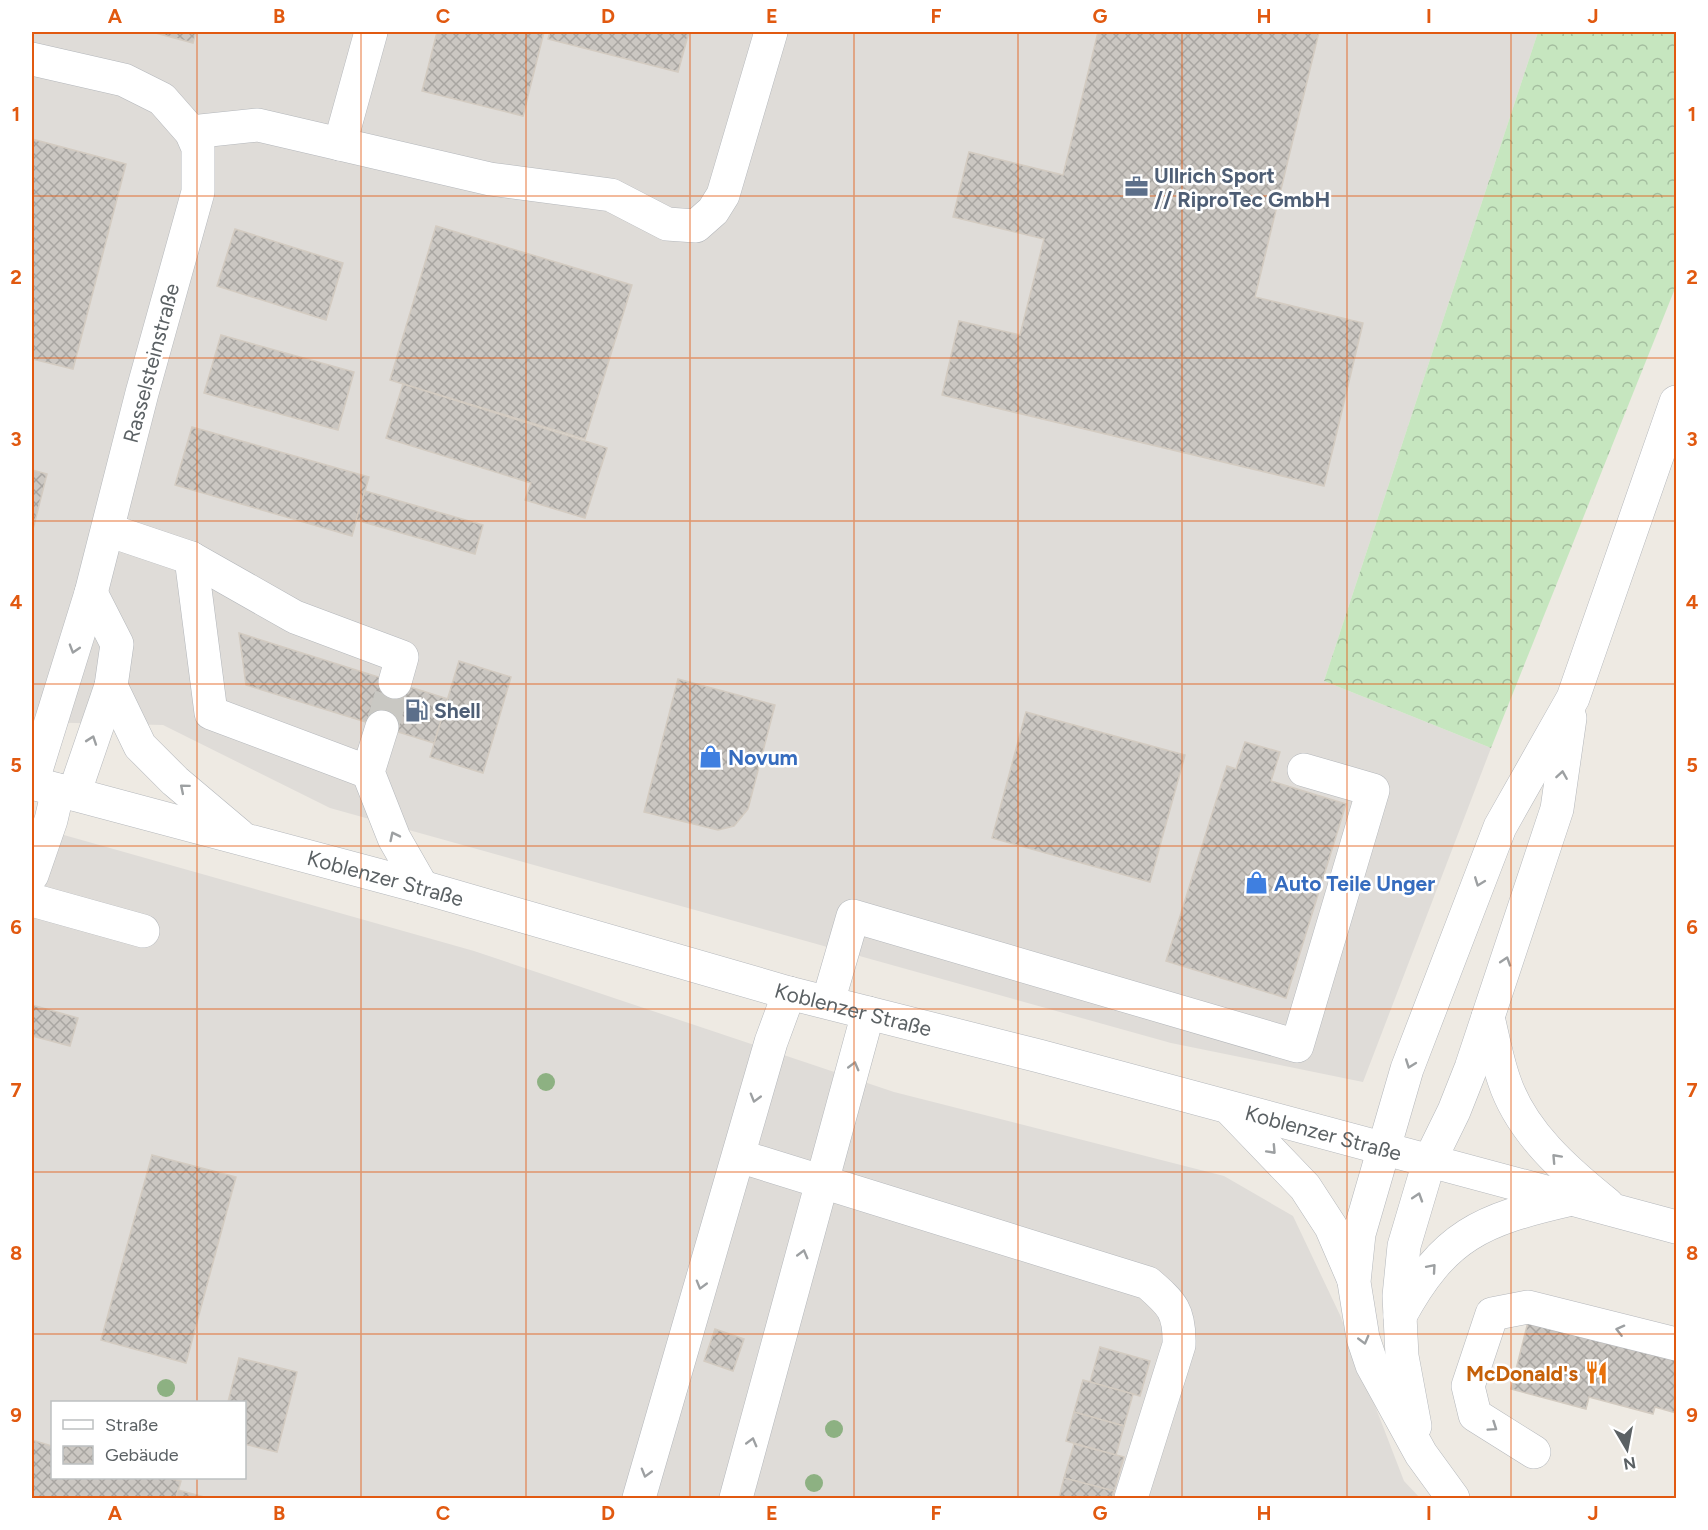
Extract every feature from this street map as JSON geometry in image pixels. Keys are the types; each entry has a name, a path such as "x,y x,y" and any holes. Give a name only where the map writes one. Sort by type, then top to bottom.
{"street":[{"path":"340,144 372,32"},
{"path":"191,132 258,125 490,179 611,195 667,224 696,226 714,211 723,195 771,32"},
{"name":"Rasselsteinstraße","path":"32,59 124,80 162,99 191,132 198,148 198,192 142,393 91,593 49,788"},
{"path":"1354,1282 1359,1234 1407,1069 1500,827 1573,698 1677,402"},
{"path":"108,530 191,558 294,617 402,657 395,682"},
{"path":"191,558 211,713 368,772"},
{"path":"32,875 51,820 49,788 111,686 117,644 91,593"},
{"path":"111,686 140,746 176,781 244,840"},
{"path":"1420,1454 1402,1356 1400,1316 1404,1246 1429,1162 1459,1100 1557,809 1573,698"},
{"path":"382,728 368,772 394,838 422,887"},
{"path":"828,1002 853,916 1297,1046 1373,790 1304,770"},
{"name":"Koblenzer Straße","path":"49,788 422,887 789,993 1677,1227"},
{"path":"32,900 143,931"},
{"path":"639,1498 771,1042 789,993"},
{"path":"736,1498 868,1013"},
{"path":"1488,1017 1504,1081 1519,1112 1557,1160 1616,1211"},
{"path":"1230,1110 1305,1186 1331,1227 1354,1282 1363,1338 1372,1365 1420,1454 1453,1498"},
{"path":"739,1156 1148,1283 1170,1303 1180,1322 1179,1345 1131,1498"},
{"path":"1400,1316 1420,1282 1446,1252 1470,1231 1524,1210 1572,1200"},
{"path":"1534,1452 1475,1415 1468,1386 1492,1314 1528,1307 1677,1344"}],"shaded area":[{"path":"32,32 1538,32 1324,681 1491,748 1363,1082 1171,1043 330,808 163,725 32,722"},
{"path":"32,826 474,951 894,1092 1224,1176 1293,1216 1340,1315 1404,1481 1420,1498 32,1498"}],"green space":[{"path":"1538,32 1676,32 1676,286 1491,748 1324,681"}],"building":[{"path":"152,32 196,32 193,43"},
{"path":"437,32 544,32 523,116 422,91"},
{"path":"550,32 689,32 678,72 548,39"},
{"path":"1098,32 1319,32 1255,297 1363,323 1324,486 942,395 959,321 1020,335 1044,239 953,217 969,152 1063,175"},
{"path":"32,139 126,164 73,369 32,359"},
{"path":"436,226 632,285 585,439 390,380"},
{"path":"235,229 343,263 326,320 217,286"},
{"path":"221,335 354,372 338,430 204,393"},
{"path":"403,384 607,448 585,518 525,500 531,483 386,438"},
{"path":"192,427 369,477 352,536 175,485"},
{"path":"32,470 47,474 32,533"},
{"path":"365,491 483,525 475,554 356,520"},
{"path":"239,633 448,699 434,743 246,685"},
{"path":"459,661 511,677 483,773 430,757"},
{"name":"Novum","path":"678,679 775,705 748,809 734,826 718,830 644,812"},
{"path":"1026,712 1185,755 1150,882 992,838"},
{"name":"Auto Teile Unger","path":"1245,742 1280,752 1271,781 1346,804 1286,998 1166,961 1227,766 1236,769"},
{"path":"32,1005 78,1018 70,1046 32,1036"},
{"path":"152,1155 236,1177 186,1363 101,1340"},
{"name":"McDonald's","path":"1530,1314 1676,1356 1676,1413 1655,1407 1653,1414 1589,1397 1586,1409 1511,1389"},
{"path":"715,1329 744,1339 733,1371 704,1361"},
{"path":"1100,1347 1150,1361 1140,1396 1090,1382"},
{"path":"239,1358 297,1372 277,1452 246,1444 246,1401 228,1401"},
{"path":"1083,1380 1133,1394 1124,1426 1074,1412"},
{"path":"1074,1412 1124,1426 1116,1455 1066,1441"},
{"path":"32,1440 51,1446 51,1479 172,1479 181,1481 176,1498 32,1498"},
{"path":"1074,1444 1124,1457 1114,1491 1064,1478"},
{"path":"1064,1478 1114,1491 1112,1498 1059,1498"},
{"path":"178,1490 208,1498 176,1498"}],"tunnel":[{"path":"382,727 395,682"}],"place":[{"name":"Ullrich Sport // RiproTec GmbH","path":"1136,187"},
{"name":"Shell","path":"416,710"},
{"name":"Novum","path":"710,757"},
{"name":"Auto Teile Unger","path":"1256,883"},
{"name":"McDonald's","path":"1596,1373"}]}
